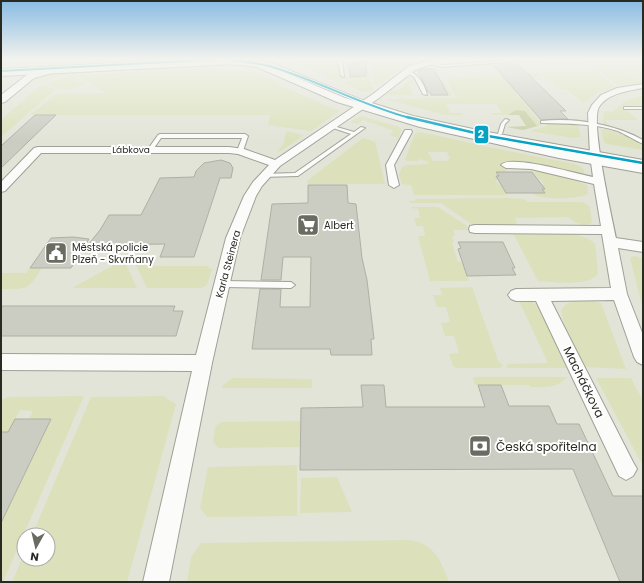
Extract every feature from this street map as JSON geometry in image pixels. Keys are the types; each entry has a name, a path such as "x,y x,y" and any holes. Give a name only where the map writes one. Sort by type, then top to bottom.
{"street":[{"path":"1,94 10,86"},
{"path":"1,100 18,86"},
{"path":"312,86 324,93 595,154 643,169"},
{"path":"327,86 366,102 449,131 595,154 643,156"},
{"name":"Karla Steinera","path":"156,582 203,363 233,238 250,196 263,176 276,164 386,86"},
{"path":"642,86 620,90 604,97 592,113 599,182 618,294 643,358"},
{"path":"394,185 390,165 408,132"},
{"name":"Lábkova","path":"1,189 38,150 229,150 240,151 276,164"},
{"path":"506,165 530,166 599,182"},
{"path":"475,229 608,236 643,247"},
{"path":"516,295 618,294"},
{"name":"Macháčkova","path":"541,295 626,469"},
{"path":"2,363 203,363"}],"lane":[{"path":"421,86 425,94"},
{"path":"626,108 643,108"},
{"path":"500,133 507,120"},
{"path":"543,122 580,123 619,129 629,133 643,142"},
{"path":"332,126 355,134"},
{"path":"263,176 296,175 363,128"},
{"path":"150,150 160,136 245,136 240,151"},
{"path":"595,154 643,162"},
{"path":"222,284 291,285"}],"shaded area":[{"path":"40,86 56,89 1,137 1,120"},
{"path":"53,86 79,86 66,90"},
{"path":"96,86 282,86 340,111 311,131 268,125 270,115 30,115 56,94 107,93"},
{"path":"351,86 372,86 373,89 364,92"},
{"path":"403,86 410,86 413,95 448,95 443,86 447,86 452,95 449,96 381,95 386,95 391,91 397,91"},
{"path":"450,86 524,86 528,90 515,91 542,125 523,130 507,127 526,126 519,115 492,115 490,113 502,113 496,104 446,104 450,113 461,113 462,115 445,115 385,99 457,98"},
{"path":"558,86 615,87 599,92 583,103 568,90 561,89"},
{"path":"643,95 643,105 621,106 638,120 605,120 609,125 603,124 604,111 612,112 625,101"},
{"path":"358,117 365,117 399,127 402,130 398,138 390,135 394,131 363,120 357,124 350,122"},
{"path":"546,124 571,124 579,127 580,137 574,138 530,131 547,126"},
{"path":"601,129 611,130 629,138 643,147 643,150 607,144 604,142"},
{"path":"286,131 304,135 281,151 277,152 284,143"},
{"path":"421,132 575,164 583,169 585,175 527,163 502,163 508,172 497,172 499,176 496,176 498,180 496,180 507,195 414,195 411,185 402,184 399,175 402,167 407,165 428,164 428,162 419,159 418,161 405,160 415,133","holes":["428,152 447,152 450,159 448,159 448,161 433,161"]},
{"path":"363,138 375,142 385,184 308,184 307,181"},
{"path":"539,171 587,185 588,194 576,197 560,198 537,196 532,193 545,193 542,189 545,189 542,185 544,184 533,172"},
{"path":"415,199 525,199 527,202 583,202 590,207 592,223 585,225 579,224 569,217 515,218 517,223 513,226 474,226 441,203 410,203 409,201 415,201"},
{"path":"411,207 438,207 467,226 468,230 453,230 455,236 452,236 454,242 452,243 458,262 462,262 469,281 430,281 418,236 425,236 423,226 416,226 414,218 420,218 418,209"},
{"path":"556,232 586,238 595,243 598,273 588,280 580,282 562,283 538,281 513,233"},
{"path":"634,256 643,258 643,310 630,258"},
{"path":"141,262 157,266 209,266 208,268 212,269 207,285 202,288 147,288 135,263"},
{"path":"126,264 137,288 72,288 114,265"},
{"path":"30,268 42,268 30,285 17,289 1,289 1,273 26,273"},
{"path":"472,287 499,363 503,364 501,368 456,368 453,366 449,354 459,353 454,336 445,336 441,323 450,322 446,307 437,307 433,295 442,295 440,288"},
{"path":"522,300 531,300 536,305 564,355 568,368 506,368 508,364 548,363 520,303"},
{"path":"591,300 601,303 626,369 586,367 565,328 561,311 564,307 574,301"},
{"path":"567,377 559,384 530,387 529,385 475,385 473,378"},
{"path":"232,378 312,379 312,388 222,388 223,385"},
{"path":"596,378 631,378 643,401 643,466"},
{"path":"84,396 27,527 16,527 16,552 3,582 1,582 1,523 29,419 33,411 20,410 8,432 1,432 1,400 8,397"},
{"path":"163,396 176,404 127,582 12,582 18,567 56,567 56,527 35,527 91,397"},
{"path":"301,421 300,447 218,448 213,442 215,427 221,422"},
{"path":"297,465 297,516 207,517 200,508 208,467"},
{"path":"337,477 352,512 300,513 301,478"},
{"path":"410,540 426,545 436,555 449,582 187,582 191,557 201,543"}],"green space":[{"path":"516,110 525,111 537,126 523,130 507,127 526,126 519,115 508,115"}],"building":[{"path":"425,86 443,86 448,95 431,95 430,92 428,92"},
{"path":"512,86 541,86 566,111 560,111 568,119 541,120"},
{"path":"35,115 56,115 1,168 1,146"},
{"path":"221,160 230,163 233,168 231,178 220,178 194,257 160,257 165,244 88,245 100,230 109,215 141,215 160,178 194,177 196,171 204,163"},
{"path":"496,172 532,172 545,189 542,189 545,193 506,193 496,176 499,176"},
{"path":"308,185 347,185 348,203 356,204 374,339 371,339 372,355 331,355 330,349 252,349 260,289 281,289 280,307 310,307 311,257 283,257 281,280 261,280 272,204 308,203"},
{"path":"73,237 89,239 71,268 30,268 51,238"},
{"path":"458,242 503,242 515,268 512,268 516,275 467,276 458,249 461,248"},
{"path":"1,306 175,306 173,311 183,311 176,336 1,336"},
{"path":"361,385 384,385 386,407 485,407 478,385 501,385 509,406 549,406 557,424 579,424 613,496 643,496 643,582 620,582 573,469 300,470 301,408 363,407"},
{"path":"15,419 51,419 1,523 1,432 8,432"}],"transit line":[{"name":"2","path":"323,86 374,107 426,122 519,142 643,163"}],"place":[{"name":"Albert","path":"308,225"},
{"name":"Městská policie Plzeň - Skvrňany","path":"56,253"},
{"name":"Česká spořitelna","path":"480,446"}]}
